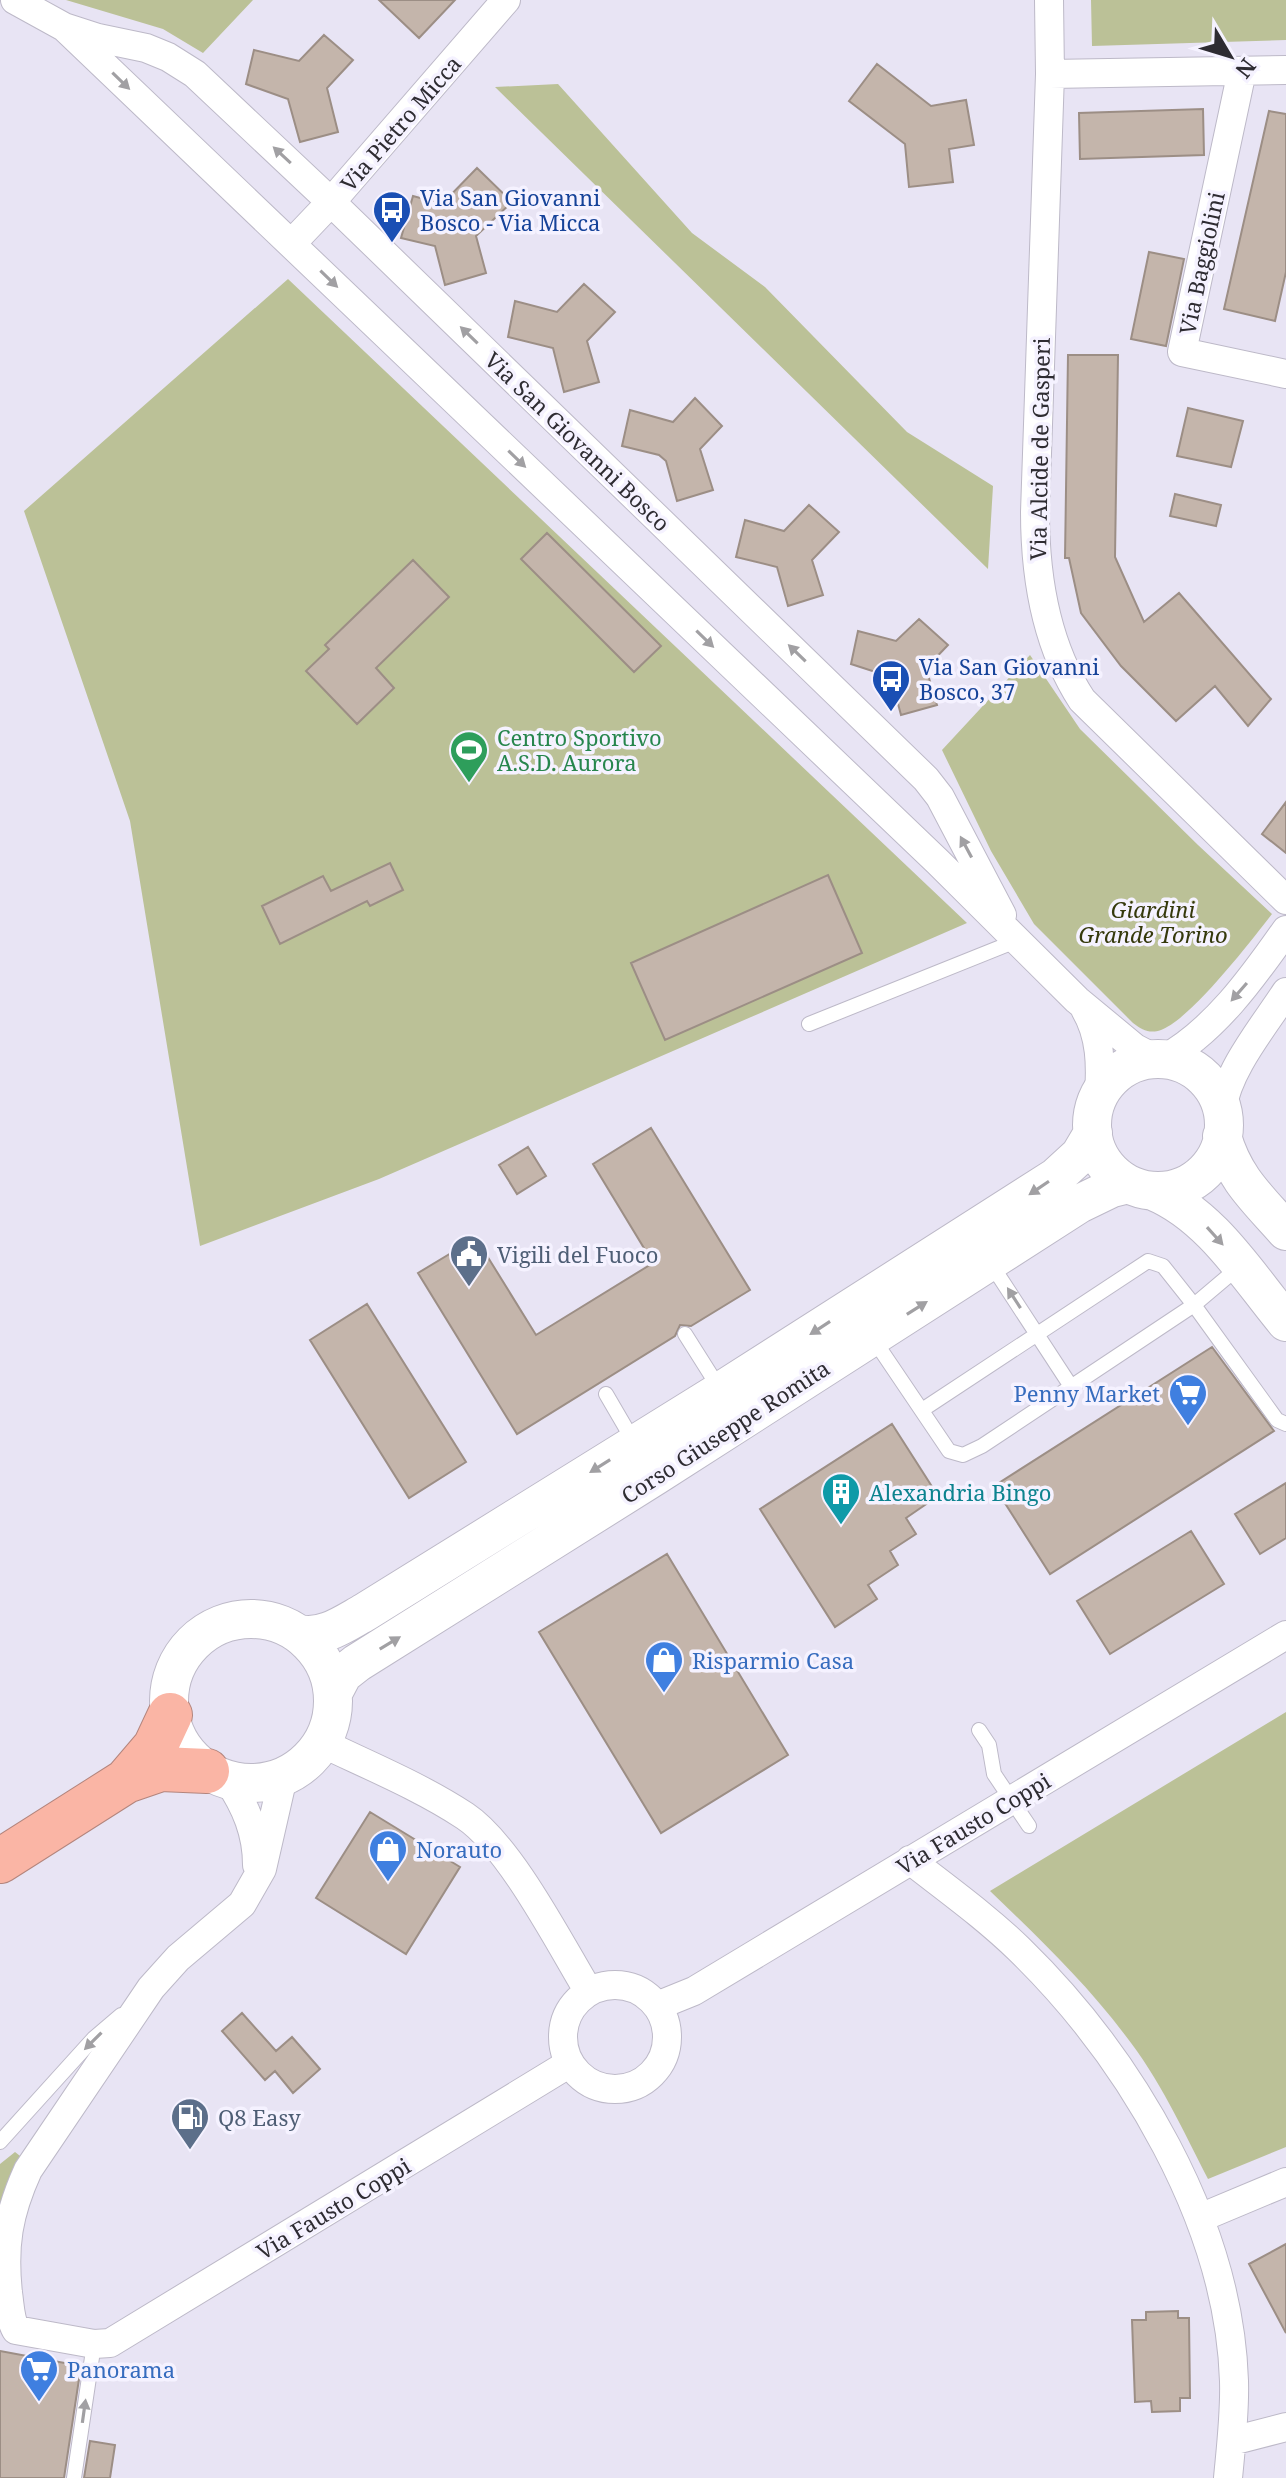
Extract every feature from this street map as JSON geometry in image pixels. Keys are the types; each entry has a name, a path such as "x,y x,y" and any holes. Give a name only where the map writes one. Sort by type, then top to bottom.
{"highway":[{"path":"126,1781 155,1747 170,1715"},
{"path":"0,1861 126,1781 161,1769 218,1776"}],"main road":[{"path":"1286,1231 1243,1184 1230,1160 1214,1091 1202,1077 1181,1064 1160,1060 1139,1063 1110,1080 1099,1096 1093,1114 1093,1133 1104,1163 1141,1187 1178,1202 1199,1218 1286,1322"},
{"path":"1141,1187 1175,1189 1194,1180 1213,1161 1222,1123"},
{"name":"Corso Giuseppe Romita","path":"333,1693 343,1674 357,1663 645,1460 721,1391 1056,1177 1080,1155 1093,1133"},
{"name":"Corso Giuseppe Romita","path":"299,1634 320,1634 352,1619 872,1337 1079,1204 1141,1187"},
{"path":"250,1618 276,1622 299,1634 323,1660 333,1693 333,1710 322,1743 305,1763 283,1777 259,1783 218,1776 189,1756 180,1744 170,1715 169,1691 175,1669 187,1649 204,1633 225,1623 250,1618"}],"street":[{"name":"Via San Giovanni Bosco","path":"15,0 64,27 146,48 186,67 331,202 926,779 940,797 1016,941"},
{"name":"Via Pietro Micca","path":"292,243 506,0"},
{"name":"Via Alcide de Gasperi","path":"1049,0 1050,74 1035,512 1037,571 1049,622 1066,672 1082,700 1286,900"},
{"name":"Via San Giovanni Bosco","path":"64,27 915,839 1077,1000"},
{"path":"1050,74 1286,70"},
{"name":"Via Baggiolini","path":"1242,71 1182,352 1286,374"},
{"path":"1077,1000 1135,1048 1160,1060 1190,1040 1231,1002 1286,930"},
{"path":"1222,1123 1233,1075 1286,992"},
{"path":"1077,1000 1086,1010 1096,1035 1100,1066 1099,1096"},
{"name":"Via Fausto Coppi","path":"657,2006 694,1991 1286,1635"},
{"path":"322,1743 466,1817 490,1839 509,1862 589,1992"},
{"path":"218,1776 242,1801 255,1837 256,1880"},
{"path":"94,2344 16,2330 7,2281 7,2229 21,2185 37,2155 151,1988 178,1958 233,1914 256,1880 262,1869 283,1777"},
{"path":"910,1860 1008,1938 1064,1996 1121,2070 1156,2129 1200,2218 1226,2315 1234,2379 1228,2478"},
{"path":"603,1986 633,1988 657,2006 665,2021 667,2038 664,2054 656,2069 643,2080 628,2087 611,2089 588,2081 570,2063 564,2048 565,2024 576,2002 589,1992 603,1986"},
{"name":"Via Fausto Coppi","path":"94,2344 104,2345 118,2339 570,2063"},
{"path":"1200,2218 1286,2182"},
{"path":"1232,2441 1286,2427"}],"lane":[{"path":"809,1024 1016,941"},
{"path":"922,1410 1148,1261 1163,1266 1277,1420 1286,1424"},
{"path":"990,1262 1072,1388"},
{"path":"872,1337 949,1451 963,1455 1072,1388 1194,1305 1240,1267"},
{"path":"685,1334 721,1391"},
{"path":"606,1394 645,1460"},
{"path":"979,1730 989,1745 994,1774 1029,1826"},
{"path":"0,1877 50,1846 70,1829 82,1810"},
{"path":"0,2142 94,2038 151,1988"},
{"path":"74,2478 94,2344"}],"green space":[{"path":"66,0 253,0 203,53 163,29"},
{"path":"1091,0 1286,0 1286,40 1092,46"},
{"path":"558,84 692,233 765,287 907,432 993,486 988,569 495,87"},
{"name":"Centro Sportivo A.S.D. Aurora","path":"288,279 967,923 379,1179 200,1246 130,821 24,511"},
{"name":"Giardini Grande Torino","path":"1030,655 1080,729 1272,914 1204,996 1174,1023 1161,1030 1146,1031 1133,1023 1034,924 991,851 942,750"},
{"path":"1286,1712 1286,2147 1208,2179 1160,2087 1110,2015 990,1891"},
{"path":"15,2152 24,2159 0,2221 0,2164"}],"building":[{"path":"379,0 455,0 419,38"},
{"path":"324,35 353,60 327,88 338,132 300,142 288,99 246,84 254,50 299,61"},
{"path":"877,64 931,106 966,100 974,145 949,149 953,182 909,187 905,144 849,101"},
{"path":"1203,109 1204,155 1080,159 1079,113"},
{"path":"1269,111 1286,114 1286,272 1275,321 1224,309"},
{"path":"477,168 512,202 476,236 486,273 445,285 435,246 401,238 413,196 442,204"},
{"path":"1149,252 1184,259 1166,346 1131,339"},
{"path":"584,284 615,312 587,341 599,382 564,392 553,348 508,337 515,301 557,312"},
{"path":"1068,355 1118,355 1115,557 1144,622 1179,593 1271,699 1248,726 1215,686 1176,721 1121,666 1081,613 1069,558 1065,558"},
{"path":"695,398 722,426 700,449 713,490 677,501 666,461 659,455 622,446 630,410 673,422"},
{"path":"1188,408 1243,421 1231,467 1177,456"},
{"path":"1175,494 1221,505 1216,526 1170,516"},
{"path":"809,505 839,532 812,560 823,595 788,606 777,567 736,557 745,520 784,531"},
{"path":"547,533 661,646 634,672 521,559"},
{"path":"413,560 449,597 376,668 394,688 357,724 306,671 329,649 325,645"},
{"path":"919,619 948,645 926,668 937,705 901,715 891,677 851,664 858,631 896,641"},
{"path":"1286,802 1286,853 1262,834"},
{"path":"390,863 403,890 370,906 367,901 280,944 262,906 323,876 331,891"},
{"path":"828,875 862,953 665,1040 631,963"},
{"path":"651,1128 750,1290 691,1326 680,1325 675,1336 517,1434 418,1273 476,1238 536,1335 653,1263 593,1164"},
{"path":"528,1147 546,1176 517,1194 499,1165"},
{"path":"367,1304 466,1462 409,1498 310,1340"},
{"path":"1212,1347 1274,1431 1050,1574 994,1486"},
{"name":"Alexandria Bingo","path":"892,1424 938,1496 906,1518 916,1534 890,1551 898,1565 868,1585 877,1599 835,1627 760,1509"},
{"path":"1286,1483 1286,1538 1260,1554 1235,1514"},
{"path":"1191,1531 1224,1584 1110,1654 1077,1601"},
{"name":"Risparmio Casa","path":"667,1554 788,1755 661,1833 539,1632"},
{"name":"Norauto","path":"370,1812 460,1867 406,1954 316,1898"},
{"path":"242,2013 276,2051 292,2037 320,2069 293,2093 275,2071 265,2080 222,2031"},
{"path":"1286,2244 1286,2333 1249,2264"},
{"path":"1178,2311 1178,2318 1189,2318 1190,2398 1180,2398 1180,2411 1152,2412 1151,2401 1135,2402 1132,2320 1146,2320 1146,2312"},
{"name":"Panorama","path":"0,2351 81,2366 64,2478 0,2478"},
{"path":"90,2441 115,2445 110,2478 84,2478"}],"place":[{"name":"Via San Giovanni Bosco - Via Micca","path":"392,244"},
{"name":"Via San Giovanni Bosco, 37","path":"891,713"},
{"name":"Centro Sportivo A.S.D. Aurora","path":"469,784"},
{"name":"Vigili del Fuoco","path":"469,1288"},
{"name":"Penny Market","path":"1188,1427"},
{"name":"Alexandria Bingo","path":"841,1526"},
{"name":"Risparmio Casa","path":"664,1694"},
{"name":"Norauto","path":"388,1883"},
{"name":"Q8 Easy","path":"190,2151"},
{"name":"Panorama","path":"39,2403"}]}
